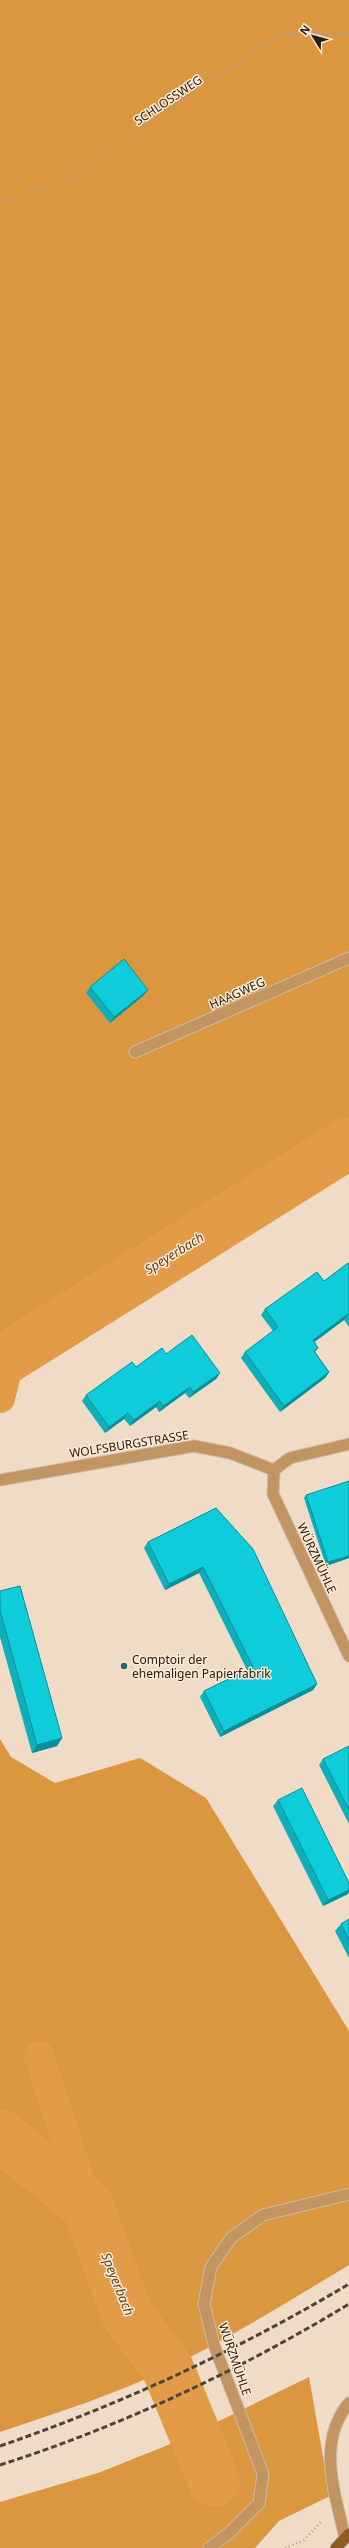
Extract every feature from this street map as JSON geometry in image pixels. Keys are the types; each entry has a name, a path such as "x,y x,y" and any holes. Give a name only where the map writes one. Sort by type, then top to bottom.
{"main road":[{"path":"336,2548 347,2536"}],"street":[{"name":"HAAGWEG","path":"135,1052 349,958"},
{"path":"274,1470 290,1458 349,1444"},
{"name":"WOLFSBURGSTRASSE","path":"0,1480 194,1446 237,1454 274,1470"},
{"name":"WÜRZMÜHLE","path":"274,1470 273,1494 349,1656"},
{"name":"WÜRZMÜHLE","path":"209,2548 230,2533 259,2503 263,2474 214,2345 204,2304 211,2267 232,2238 263,2215 349,2194"},
{"path":"347,2536 334,2494 329,2446 335,2426 349,2403"}],"path":[{"name":"SCHLOSSWEG","path":"0,200 70,177 283,33 349,34"},
{"path":"155,2307 204,2304"}],"shaded area":[{"path":"0,0 349,0 349,1166 0,1362"},
{"path":"0,1739 11,1757 55,1783 140,1758 206,1798 349,2031 349,2265 282,2306 167,2369 106,2395 0,2432"},
{"path":"309,2377 330,2496 279,2521 255,2548 0,2548 0,2502 98,2473 178,2441"}],"building":[{"path":"124,959 148,990 114,1017 90,987"},
{"path":"348,1263 349,1315 348,1314 313,1340 318,1348 314,1351 329,1372 284,1406 245,1352 278,1327 265,1309 317,1272 324,1281"},
{"path":"192,1335 220,1373 193,1392 190,1387 163,1406 160,1401 134,1420 128,1413 109,1427 86,1395 132,1362 136,1367 162,1348 166,1354"},
{"path":"349,1481 349,1556 328,1562 306,1495"},
{"path":"216,1508 253,1549 317,1684 224,1731 204,1691 253,1667 203,1567 169,1584 148,1542"},
{"path":"20,1586 62,1738 37,1745 0,1610 0,1591"},
{"path":"349,1746 349,1810 323,1759"},
{"path":"302,1788 349,1883 349,1890 328,1900 278,1800"},
{"path":"349,1919 349,1940 341,1924"}],"waterway":[{"name":"Speyerbach","path":"0,1362 349,1143"},
{"path":"0,1398 11,1354"},
{"path":"39,2056 88,2206"},
{"name":"Speyerbach","path":"0,2135 88,2206 127,2314 168,2369 214,2481"}],"railway":[{"path":"0,2446 45,2430 135,2394 179,2374 265,2331 349,2284"},
{"path":"0,2465 91,2433 179,2395 266,2352 349,2304"}],"place":[{"name":"Comptoir der ehemaligen Papierfabrik","path":"124,1666"}]}
